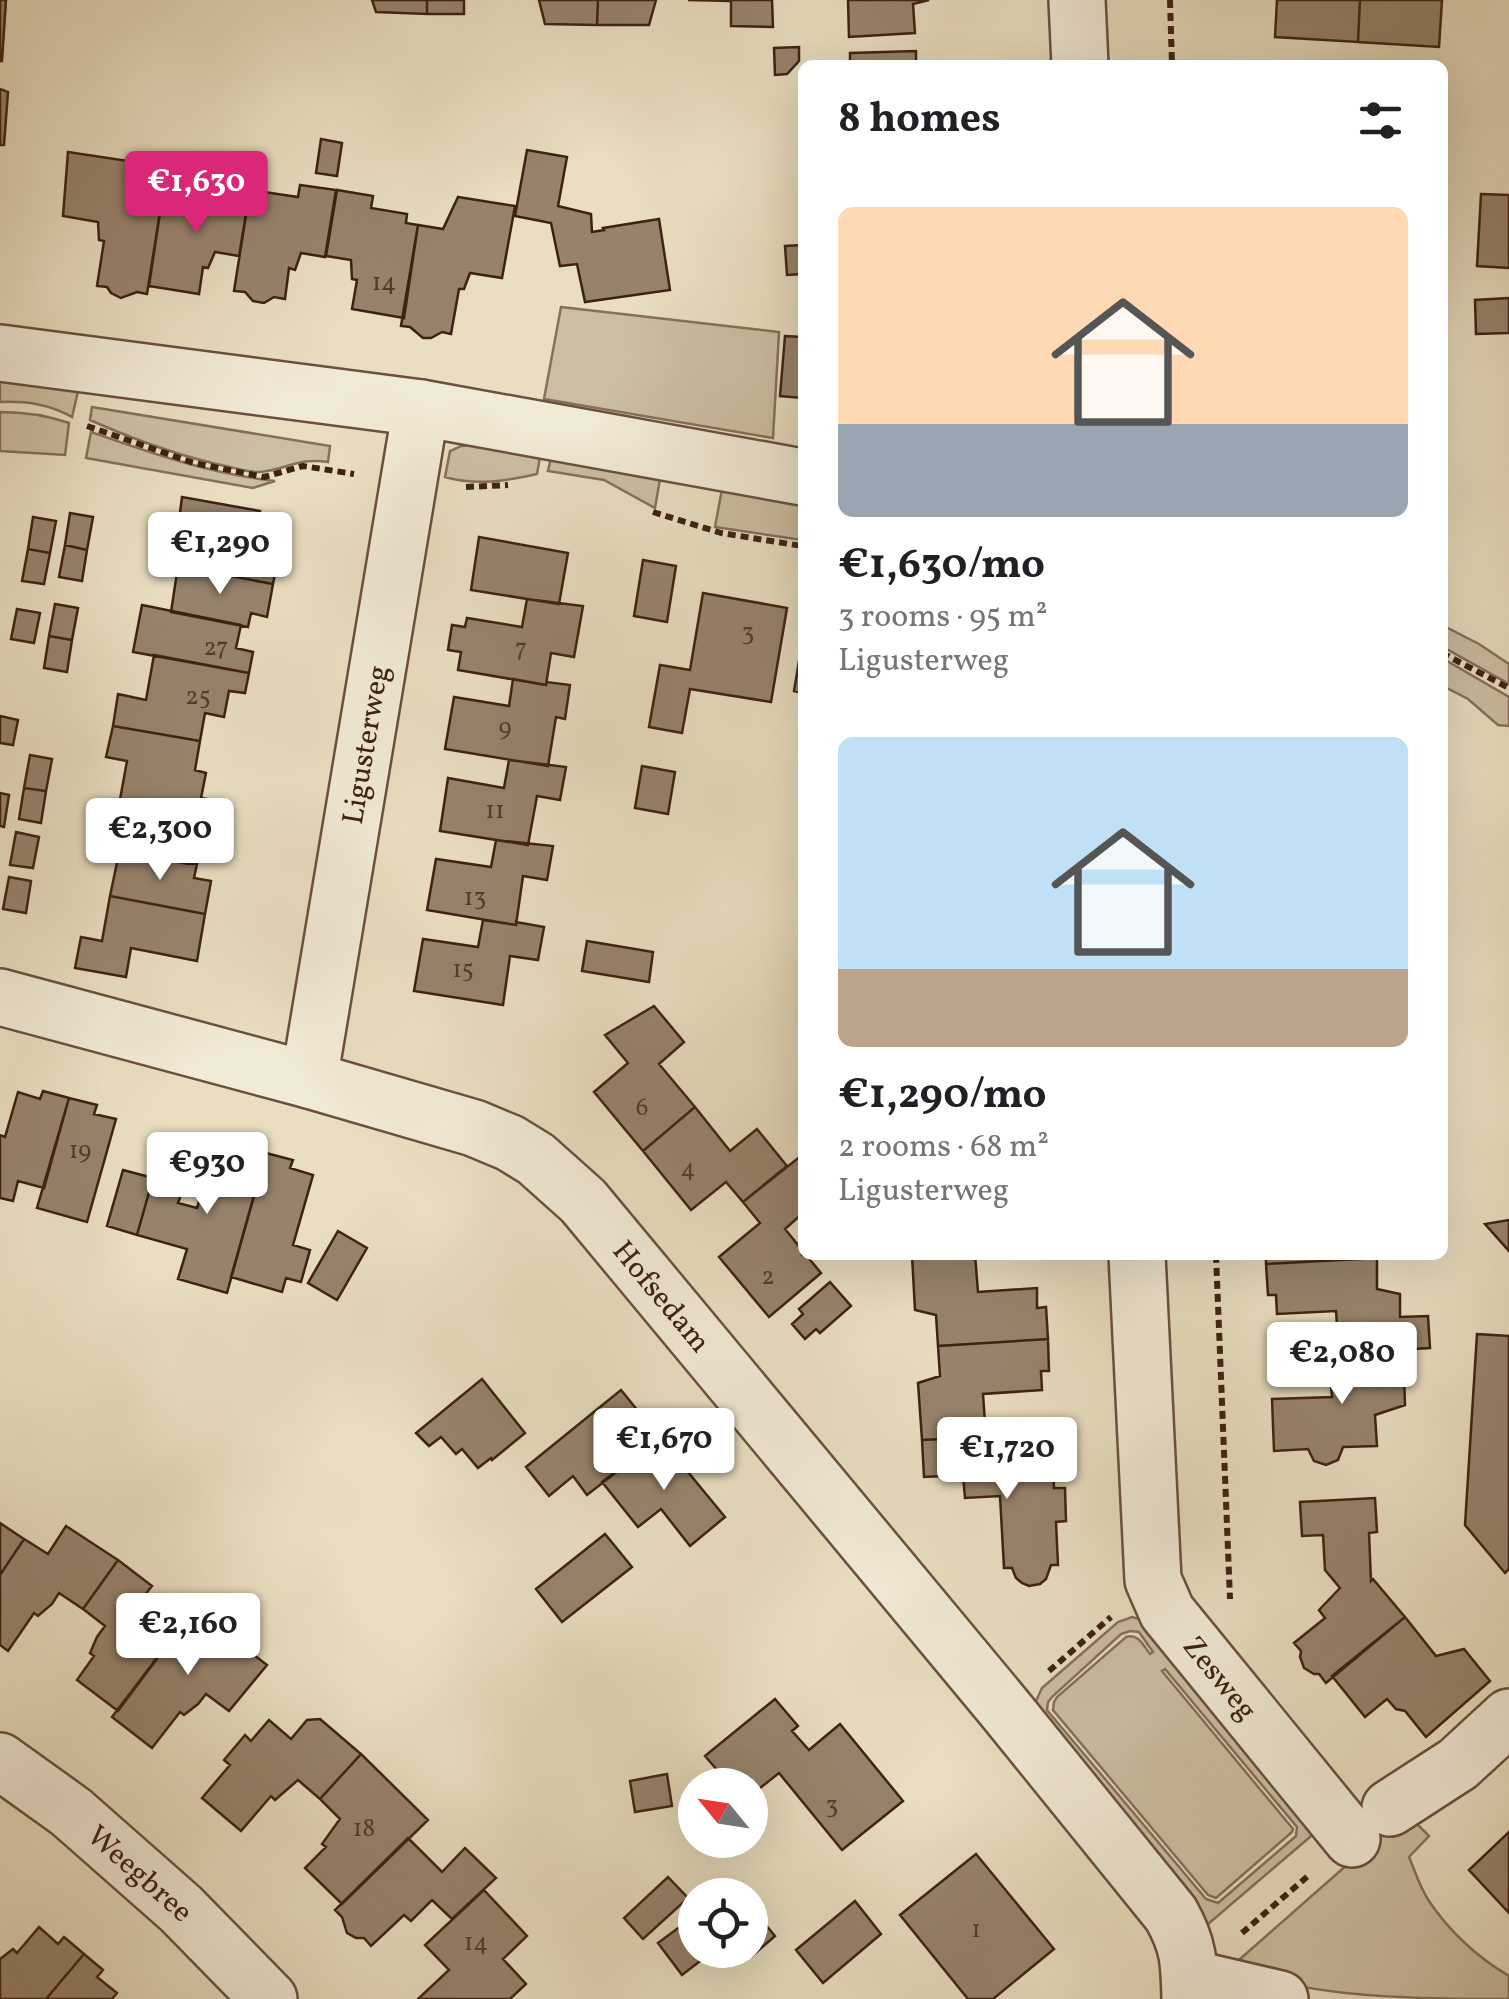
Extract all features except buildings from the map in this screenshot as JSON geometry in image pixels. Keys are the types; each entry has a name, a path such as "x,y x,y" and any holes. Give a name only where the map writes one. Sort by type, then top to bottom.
{"street":[{"path":"1077,0 1080,60"},
{"path":"0,354 422,408 798,476"},
{"name":"Ligusterweg","path":"309,1080 422,408"},
{"name":"Hofsedam","path":"0,998 474,1128 536,1159 583,1200 1171,1914 1184,1937 1190,1988"},
{"name":"Zesweg","path":"1137,1260 1153,1580 1167,1612 1235,1695 1371,1824"},
{"path":"1371,1824 1458,1764 1509,1717"},
{"name":"Weegbree","path":"0,1761 72,1812 181,1908 269,1999"},
{"path":"1190,1988 1280,1999"}],"path":[{"path":"1170,0 1172,60"},
{"path":"1448,656 1509,688"},
{"path":"1216,1260 1235,1695"},
{"path":"1005,1708 1153,1580"},
{"path":"1190,1988 1371,1824"}],"shaded area":[{"path":"561,307 779,332 773,438 544,399"},
{"path":"0,378 79,387 72,417 37,404 0,402"},
{"path":"92,407 330,446 328,462 308,461 269,471 245,471 158,447 90,420"},
{"path":"0,412 35,414 69,423 65,455 0,451"},
{"path":"91,432 204,468 275,481 253,488 86,458"},
{"path":"476,445 540,457 537,474 491,482 445,477 450,451"},
{"path":"551,458 660,479 655,508 604,480 548,471"},
{"path":"722,489 798,501 798,539 715,527"},
{"path":"1448,628 1509,664 1509,684 1448,650"},
{"path":"1448,661 1509,697 1509,726 1498,725 1468,699 1448,689"},
{"path":"1132,1617 1143,1620 1317,1831 1207,1925 1036,1710 1042,1688 1118,1622","holes":["1139,1632 1153,1652 1150,1654 1137,1638 1126,1637 1057,1697 1053,1710 1208,1895 1216,1898 1293,1829 1162,1671 1165,1669 1297,1827 1296,1836 1218,1903 1206,1899 1047,1710 1053,1696 1121,1634"]},
{"path":"1406,1813 1429,1836 1409,1857 1426,1896 1465,1943 1509,1976 1509,1999 1345,1993 1258,1974 1240,1959"}]}
